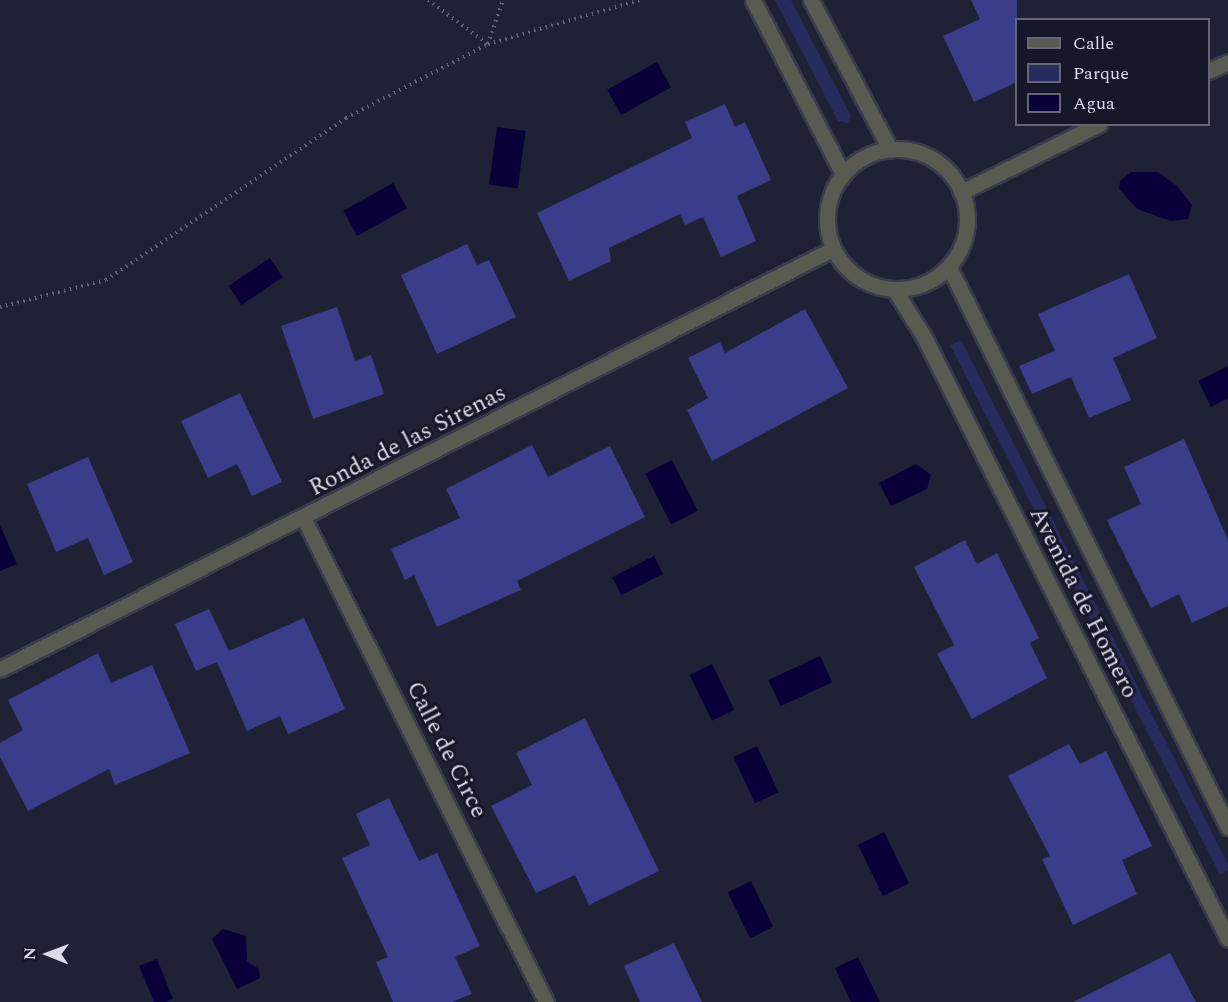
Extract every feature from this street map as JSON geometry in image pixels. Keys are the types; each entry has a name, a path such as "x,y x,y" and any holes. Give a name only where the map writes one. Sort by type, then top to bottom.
{"street":[{"path":"753,0 843,174"},
{"path":"811,0 890,148"},
{"path":"1210,71 1228,62"},
{"path":"962,192 1095,126"},
{"path":"890,148 933,158 962,192 966,231 949,267 924,284 894,290 858,278 833,249 827,210 843,174 856,161 890,148"},
{"name":"Ronda de las Sirenas","path":"0,669 304,519 833,249"},
{"name":"Avenida de Homero","path":"949,267 1228,827"},
{"name":"Avenida de Homero","path":"894,290 929,348 1228,939"},
{"name":"Calle de Circe","path":"304,519 546,1002"}],"path":[{"path":"428,0 488,44"},
{"path":"488,44 503,0"},
{"path":"1,306 106,280 346,118 488,44 640,0"}],"green space":[{"path":"775,0 791,0 851,116 848,123 838,121"},
{"path":"961,340 1228,864 1228,871 1220,875 950,345"}],"water":[{"path":"657,62 671,87 621,115 607,90"},
{"path":"497,127 526,131 518,188 489,184"},
{"path":"1131,172 1158,172 1177,186 1192,205 1188,219 1171,221 1137,209 1119,189 1120,181"},
{"path":"393,183 407,208 357,236 343,211"},
{"path":"270,258 283,277 241,305 229,286"},
{"path":"1228,366 1228,398 1211,407 1198,381"},
{"path":"672,460 698,511 671,524 645,474"},
{"path":"916,464 931,475 927,489 891,506 879,483"},
{"path":"0,525 17,564 0,571"},
{"path":"654,556 663,574 621,595 612,577"},
{"path":"820,656 832,682 781,706 768,680"},
{"path":"712,664 734,710 712,721 690,675"},
{"path":"757,746 779,792 755,803 733,757"},
{"path":"884,832 909,883 883,896 858,845"},
{"path":"751,881 773,927 750,938 728,892"},
{"path":"223,929 246,936 247,961 259,969 260,978 237,989 212,939"},
{"path":"858,957 880,1002 851,1002 835,968"},
{"path":"157,959 173,999 165,1002 154,1002 139,966"}],"building":[{"path":"971,0 1017,0 1015,83 974,102 943,36 980,19"},
{"path":"725,104 735,127 745,122 771,180 737,196 756,241 721,257 703,217 685,225 680,214 609,248 611,261 569,281 537,213 692,138 685,122"},
{"path":"467,244 477,265 489,260 516,317 437,354 401,275"},
{"path":"1129,274 1157,338 1113,358 1131,400 1089,418 1071,377 1032,394 1019,366 1055,351 1038,314"},
{"path":"337,307 355,361 371,355 384,394 313,419 281,326"},
{"path":"805,309 848,388 712,461 687,410 708,398 688,358 720,342 725,353"},
{"path":"240,393 282,482 252,496 237,464 208,478 181,421"},
{"path":"1184,439 1228,540 1228,606 1192,623 1179,594 1151,608 1107,520 1141,504 1124,467"},
{"path":"532,445 548,477 610,446 645,517 517,581 521,590 437,627 414,575 405,580 391,549 460,518 446,489"},
{"path":"88,457 133,562 104,575 88,538 56,552 27,484"},
{"path":"965,540 977,564 997,553 1039,638 1030,643 1047,678 972,719 937,654 954,645 914,567"},
{"path":"209,609 229,651 304,618 345,709 288,734 280,716 247,731 217,662 196,671 175,624"},
{"path":"98,653 111,683 152,665 190,753 115,785 109,769 28,811 0,757 0,743 23,730 8,700"},
{"path":"585,718 659,871 589,905 575,875 536,893 491,806 532,785 516,753"},
{"path":"1069,744 1080,764 1106,751 1152,846 1122,860 1137,894 1073,925 1042,859 1050,856 1008,776"},
{"path":"389,798 419,861 437,853 480,946 455,957 472,994 452,1002 393,1002 376,962 388,957 342,858 370,845 356,814"},
{"path":"674,943 702,1002 640,1002 624,966"},
{"path":"1170,953 1196,1002 1073,1002"}]}
